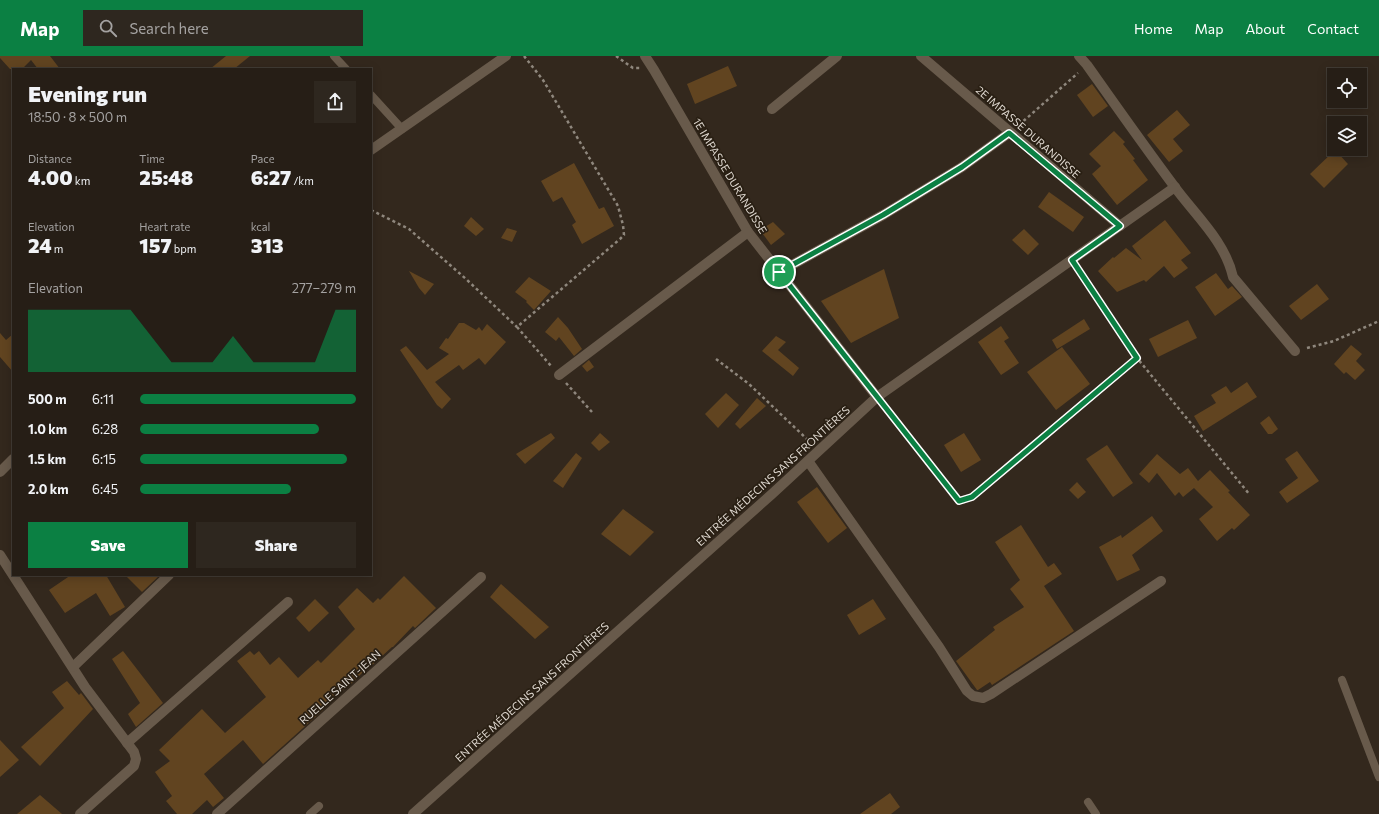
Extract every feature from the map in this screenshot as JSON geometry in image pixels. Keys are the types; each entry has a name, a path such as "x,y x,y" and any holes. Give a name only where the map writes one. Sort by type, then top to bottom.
{"street":[{"path":"372,149 506,56"},
{"name":"1E IMPASSE DURANDISSE","path":"645,56 748,232 877,397"},
{"path":"772,109 837,56"},
{"name":"2E IMPASSE DURANDISSE","path":"921,56 1009,133 1120,226"},
{"path":"1079,56 1175,187 1224,250 1234,277 1295,351"},
{"path":"779,272 883,215 962,167 1009,133"},
{"name":"ENTRÉE MÉDECINS SANS FRONTIÈRES","path":"412,814 808,461 877,397 1175,187"},
{"path":"559,375 748,232"},
{"path":"0,472 12,460"},
{"path":"808,461 939,647 967,691 973,696 983,698 992,694 1161,581"},
{"path":"0,555 12,573"},
{"path":"14,576 85,687 134,752 136,760 134,766 80,814"},
{"path":"73,667 168,576"},
{"name":"RUELLE SAINT-JEAN","path":"217,814 481,577"},
{"path":"127,743 288,602"}],"lane":[{"path":"334,56 345,68"},
{"path":"372,96 402,129"},
{"path":"1342,680 1379,777"},
{"path":"1088,802 1096,814"},
{"path":"310,814 319,806"}],"path":[{"path":"517,327 624,235 618,206 543,80 524,56"},
{"path":"616,56 633,68 654,70"},
{"path":"1009,133 1087,65"},
{"path":"372,210 409,229 466,279 517,327 592,412"},
{"path":"1072,260 1137,358 1250,495"},
{"path":"1295,351 1334,340 1379,321"},
{"path":"877,397 959,501 972,497 1137,358"},
{"path":"716,359 750,384 819,451"}],"building":[{"path":"0,56 50,56 59,68 37,68 31,60 23,68 10,69 0,58"},
{"path":"226,56 250,56 235,68 211,68"},
{"path":"728,66 737,86 695,104 687,84"},
{"path":"1092,84 1108,106 1093,117 1077,95"},
{"path":"1177,110 1190,125 1173,139 1183,151 1169,162 1147,135"},
{"path":"1114,131 1125,142 1123,144 1135,159 1133,160 1148,180 1117,205 1092,174 1101,166 1089,154"},
{"path":"1329,156 1341,156 1348,164 1324,188 1310,174"},
{"path":"574,163 599,209 604,207 614,226 582,244 572,225 576,222 562,197 553,202 541,181"},
{"path":"1049,192 1084,217 1073,232 1038,207"},
{"path":"471,217 484,229 476,236 464,226"},
{"path":"1165,220 1191,253 1181,260 1188,268 1174,278 1164,266 1146,282 1144,280 1117,292 1098,271 1113,257 1114,258 1126,248 1142,260 1132,246"},
{"path":"773,222 785,234 771,245 760,230"},
{"path":"507,228 517,231 512,242 501,238"},
{"path":"1024,229 1039,244 1028,255 1012,240"},
{"path":"884,269 899,318 851,343 821,301"},
{"path":"409,271 434,284 425,295 419,288"},
{"path":"1216,273 1228,289 1232,286 1242,297 1215,316 1195,287"},
{"path":"529,277 551,291 534,310 526,302 527,301 515,292"},
{"path":"1317,284 1329,299 1301,320 1289,306"},
{"path":"558,317 568,328 582,349 574,356 559,337 556,341 545,332"},
{"path":"1084,319 1090,329 1057,349 1052,340"},
{"path":"1188,320 1197,338 1158,357 1149,339"},
{"path":"459,323 464,323 476,330 479,327 482,331 487,324 506,342 485,365 479,358 463,370 459,365 435,382 451,399 442,409 437,405 400,350 406,346 427,370 449,354 439,348 446,338 448,339"},
{"path":"1001,326 1009,338 1004,341 1019,363 1001,375 978,342"},
{"path":"0,333 6,340 12,335 12,371 0,357"},
{"path":"776,336 786,342 778,350 799,368 793,376 762,351"},
{"path":"1351,345 1362,354 1356,361 1365,370 1355,380 1346,372 1344,374 1334,364"},
{"path":"1062,347 1090,384 1056,410 1027,372"},
{"path":"589,360 594,367 587,372 582,366"},
{"path":"1247,382 1257,397 1203,431 1194,416 1216,403 1211,395 1226,386 1231,393"},
{"path":"726,393 739,405 718,428 705,414"},
{"path":"757,398 766,406 740,429 735,424"},
{"path":"1269,416 1278,429 1272,434 1268,434 1260,423"},
{"path":"551,433 555,438 525,464 516,454"},
{"path":"600,433 610,442 599,451 591,443"},
{"path":"964,433 981,460 961,472 944,445"},
{"path":"1107,445 1133,483 1113,497 1086,459"},
{"path":"1297,451 1319,481 1287,503 1279,492 1298,478 1285,459"},
{"path":"576,453 582,458 563,488 553,481"},
{"path":"1157,454 1180,474 1188,468 1198,481 1210,470 1250,515 1234,530 1232,528 1217,541 1199,519 1213,507 1194,488 1183,497 1179,492 1175,496 1157,473 1149,483 1139,474"},
{"path":"1077,482 1086,492 1078,499 1069,490"},
{"path":"817,487 847,528 828,543 797,502"},
{"path":"623,509 654,532 630,556 601,534"},
{"path":"1152,516 1163,531 1132,555 1140,570 1117,581 1099,547 1121,535 1122,538"},
{"path":"1021,525 1048,567 1054,563 1062,574 1044,586 1074,631 992,685 990,682 977,690 956,661 995,630 993,627 1024,607 1010,589 1020,580 995,542"},
{"path":"70,576 107,576 125,607 110,616 96,593 65,613 49,590"},
{"path":"126,576 159,576 142,592"},
{"path":"404,576 436,608 415,628 413,626 393,647 369,668 368,667 263,764 243,740 204,774 224,798 213,807 207,800 192,814 177,814 166,801 172,796 155,772 170,761 159,750 202,709 225,733 266,697 237,661 250,651 254,655 259,651 270,665 279,657 298,678 318,660 321,663 355,629 338,607 357,588 373,603 378,598 380,600"},
{"path":"501,584 549,627 535,639 490,597"},
{"path":"315,599 329,613 309,632 296,618"},
{"path":"873,599 886,619 859,635 847,615"},
{"path":"123,651 163,703 136,727 128,714 140,703 112,659"},
{"path":"67,681 79,695 81,693 93,709 40,766 21,747 64,708 52,692"},
{"path":"0,740 19,760 0,777"},
{"path":"890,793 900,807 891,814 860,814"},
{"path":"40,795 62,814 17,814"}],"route":[{"path":"1009,133 1120,226 1072,260 1137,358 972,497 959,501 779,272 883,215 962,167 1009,133"}]}
